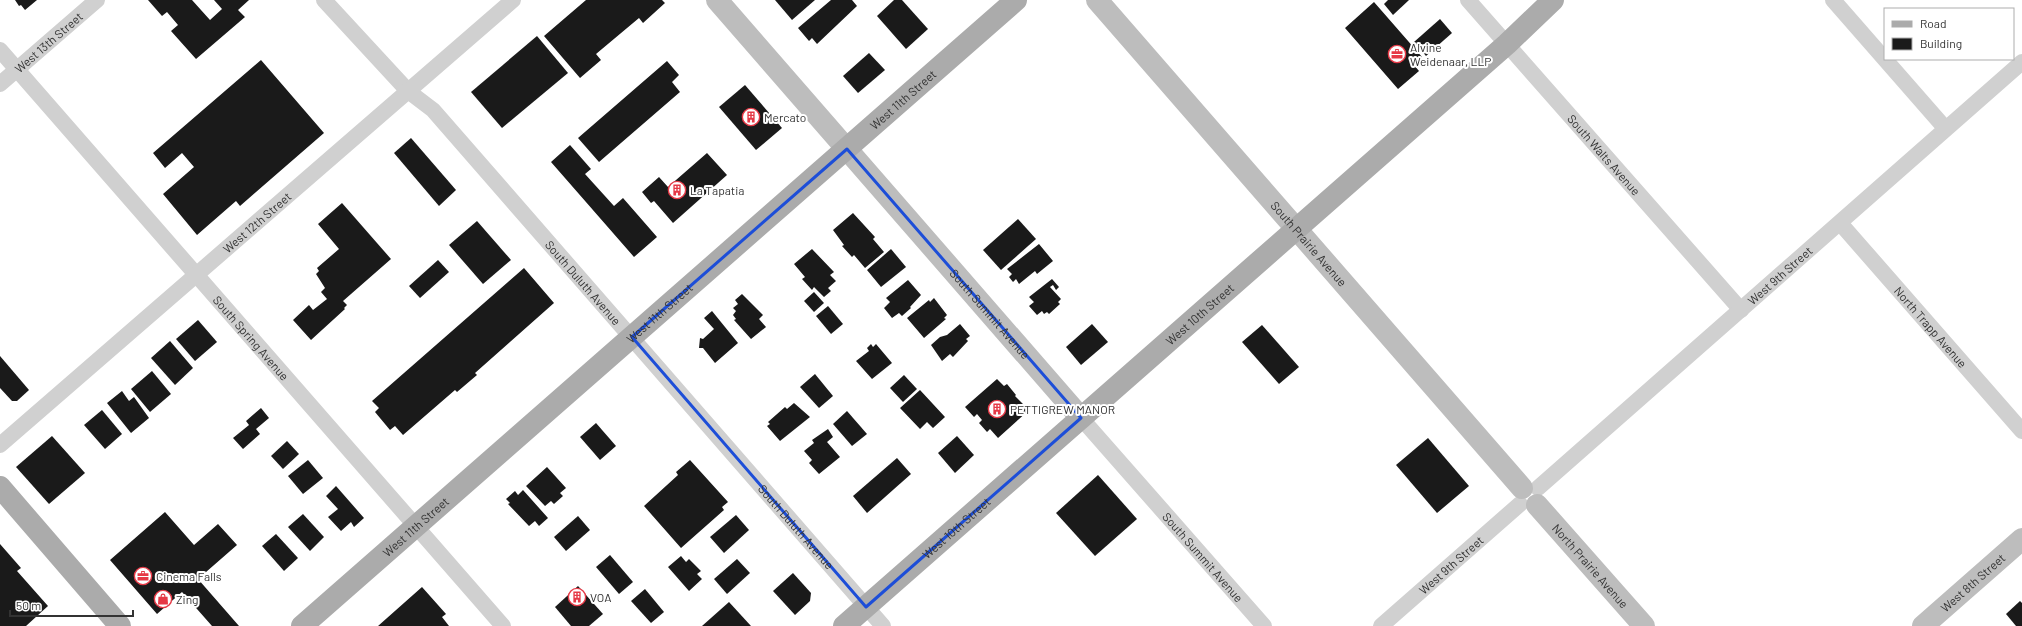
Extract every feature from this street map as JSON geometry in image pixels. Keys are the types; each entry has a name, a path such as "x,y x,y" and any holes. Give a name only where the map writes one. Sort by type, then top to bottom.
{"main road":[{"name":"West 11th Street","path":"302,626 415,525 1016,0"},
{"name":"West 10th Street","path":"844,626 1507,44 1553,0"},
{"path":"1507,44 1564,0"},
{"path":"0,487 120,626"}],"street":[{"name":"West 13th Street","path":"0,84 97,0"},
{"name":"South Duluth Avenue","path":"324,0 408,91 433,110 883,626"},
{"name":"West 12th Street","path":"0,445 513,0"},
{"name":"South Summit Avenue","path":"717,0 1264,626"},
{"name":"South Prairie Avenue","path":"1096,0 1529,496"},
{"name":"South Walts Avenue","path":"1468,0 1741,310"},
{"path":"1833,0 1884,58"},
{"name":"South Spring Avenue","path":"0,50 503,626"},
{"path":"1886,60 1945,128"},
{"name":"West 9th Street","path":"1381,626 1840,223 1945,128 2022,62"},
{"name":"North Trapp Avenue","path":"1840,223 2022,431"},
{"name":"North Prairie Avenue","path":"1529,496 1644,626"},
{"name":"West 8th Street","path":"1923,626 2022,539"}],"highlighted area":[{"path":"847,149 1081,418 866,607 632,337"}],"building":[{"path":"15,0 37,0 25,10 21,5 19,6"},
{"path":"148,0 192,0 210,20 222,9 214,0 249,0 238,10 245,17 196,59 171,31 178,25 167,12 162,16"},
{"path":"586,0 662,0 665,3 643,23 639,18 596,54 601,60 580,78 544,36"},
{"path":"775,0 815,0 792,20"},
{"path":"831,0 852,0 857,6 817,44 812,38 809,41 798,28"},
{"path":"894,0 902,0 928,29 906,49 877,16"},
{"path":"1388,0 1409,0 1393,15 1384,4"},
{"path":"1374,2 1422,57 1414,65 1419,71 1398,89 1345,28"},
{"path":"1440,19 1452,33 1426,56 1414,42"},
{"path":"537,36 568,73 502,128 471,92"},
{"path":"869,53 885,70 858,93 843,76"},
{"path":"261,60 324,133 240,206 236,201 197,235 163,194 194,167 182,153 165,168 153,153"},
{"path":"667,61 679,75 672,82 680,92 599,162 578,138"},
{"name":"Mercato","path":"745,85 782,128 756,150 719,107"},
{"path":"411,138 456,190 439,206 394,153"},
{"path":"570,145 591,169 585,174 614,206 623,198 657,237 634,257 551,162"},
{"name":"La Tapatia","path":"707,153 727,175 673,223 654,201 651,203 642,192 659,177 668,187"},
{"path":"342,203 391,259 343,301 347,305 344,308 345,309 311,340 293,320 309,305 313,310 327,299 321,292 325,288 316,274 319,271 317,268 339,249 318,224"},
{"path":"853,213 875,237 873,239 884,252 865,268 854,255 852,257 842,246 844,245 833,230"},
{"path":"1018,219 1036,239 1001,270 983,250"},
{"path":"477,221 511,260 483,284 449,245"},
{"path":"1039,244 1053,261 1037,274 1035,271 1019,284 1016,279 1013,282 1009,277 1012,274 1007,269"},
{"path":"812,249 834,272 830,275 836,281 828,288 831,291 824,297 814,287 812,290 802,279 805,277 794,264"},
{"path":"891,249 906,267 881,287 867,270"},
{"path":"438,260 449,272 420,298 409,286"},
{"path":"524,268 554,303 475,373 477,375 457,392 455,390 403,435 395,426 390,430 375,412 379,408 372,401"},
{"path":"1052,279 1059,287 1056,290 1053,285 1050,287 1061,299 1058,302 1060,304 1049,314 1047,312 1044,314 1042,311 1037,315 1029,306 1034,302 1029,297"},
{"path":"908,280 921,295 910,307 911,308 902,316 899,313 892,318 884,308 890,302 886,298"},
{"path":"814,292 824,303 814,312 804,301"},
{"path":"742,294 763,315 759,319 766,327 751,339 734,320 736,319 733,315 736,311 733,308 738,304 735,300"},
{"path":"934,298 947,315 944,318 946,319 924,338 907,318 929,300 930,302"},
{"path":"828,306 843,324 831,334 816,316"},
{"path":"712,311 738,343 715,363 703,348 699,348 700,338 703,339 714,329 704,318"},
{"path":"198,320 217,342 195,361 176,339"},
{"path":"960,324 970,336 966,339 968,341 953,357 950,354 942,361 931,345 940,337 947,335"},
{"path":"1092,324 1108,342 1081,365 1066,347"},
{"path":"1262,325 1299,367 1279,384 1242,342"},
{"path":"170,341 193,368 175,385 151,358"},
{"path":"871,344 873,347 876,344 892,363 872,379 856,361 869,351 867,348"},
{"path":"0,356 29,390 17,401 12,401 0,388"},
{"path":"152,371 171,394 150,412 131,389"},
{"path":"815,374 833,396 819,408 800,387"},
{"path":"904,375 917,389 903,402 890,388"},
{"name":"PETTIGREW MANOR","path":"997,379 1004,386 1007,384 1016,395 1015,396 1029,410 998,438 990,429 987,432 979,423 982,420 977,414 974,417 965,407"},
{"path":"920,390 945,417 933,428 927,422 920,429 900,408"},
{"path":"122,391 129,401 134,397 149,418 131,433 107,403"},
{"path":"794,403 810,417 780,441 767,426 770,424 768,422 785,407 787,409"},
{"path":"261,408 269,418 256,429 260,434 243,449 233,438 249,425 246,421"},
{"path":"102,410 122,434 105,449 84,425"},
{"path":"847,411 867,434 852,446 833,424"},
{"path":"596,423 616,446 600,460 580,437"},
{"path":"828,429 833,437 827,442 840,457 819,474 809,463 812,460 804,451 814,443 812,440"},
{"path":"52,436 85,473 49,504 16,467"},
{"path":"957,436 974,455 955,473 938,453"},
{"path":"1428,438 1469,486 1437,513 1396,465"},
{"path":"287,441 299,454 283,469 271,456"},
{"path":"897,458 911,474 867,513 853,496"},
{"path":"308,460 323,478 303,494 288,476"},
{"path":"690,460 728,502 722,507 724,510 681,548 644,506 678,475 676,472"},
{"path":"547,467 566,488 560,493 563,496 554,504 551,501 545,506 526,486"},
{"path":"1098,475 1137,519 1095,556 1056,513"},
{"path":"336,486 364,518 354,527 351,522 341,531 328,517 338,509 326,496"},
{"path":"523,490 548,518 539,526 535,521 529,526 508,504 510,503 506,499 515,491 518,495"},
{"path":"165,512 194,545 218,524 237,545 198,579 239,626 212,626 182,592 157,614 110,560"},
{"path":"303,514 324,537 310,551 288,527"},
{"path":"736,515 749,530 724,553 710,537"},
{"path":"578,516 590,530 566,551 554,537"},
{"path":"276,534 298,558 284,571 262,546"},
{"path":"0,544 21,568 17,571 48,606 26,626 0,626"},
{"path":"610,555 633,582 619,594 596,567"},
{"path":"681,556 686,562 689,559 701,571 697,574 702,579 689,591 668,567"},
{"path":"737,559 750,573 727,594 714,579"},
{"path":"793,573 811,593 810,601 795,615 773,591"},
{"name":"VOA","path":"578,586 603,614 589,626 571,626 555,607"},
{"path":"422,587 446,614 442,617 449,626 378,626"},
{"path":"645,589 664,612 651,623 631,601"},
{"path":"2020,601 2022,603 2022,626 2016,626 2006,614"},
{"path":"729,602 751,626 702,626"}],"place":[{"name":"Alvine Weidenaar, LLP","path":"1397,54"},
{"name":"Mercato","path":"751,117"},
{"name":"La Tapatia","path":"677,190"},
{"name":"PETTIGREW MANOR","path":"997,409"},
{"name":"Cinema Falls","path":"143,576"},
{"name":"VOA","path":"577,597"},
{"name":"Zing","path":"163,599"}]}
